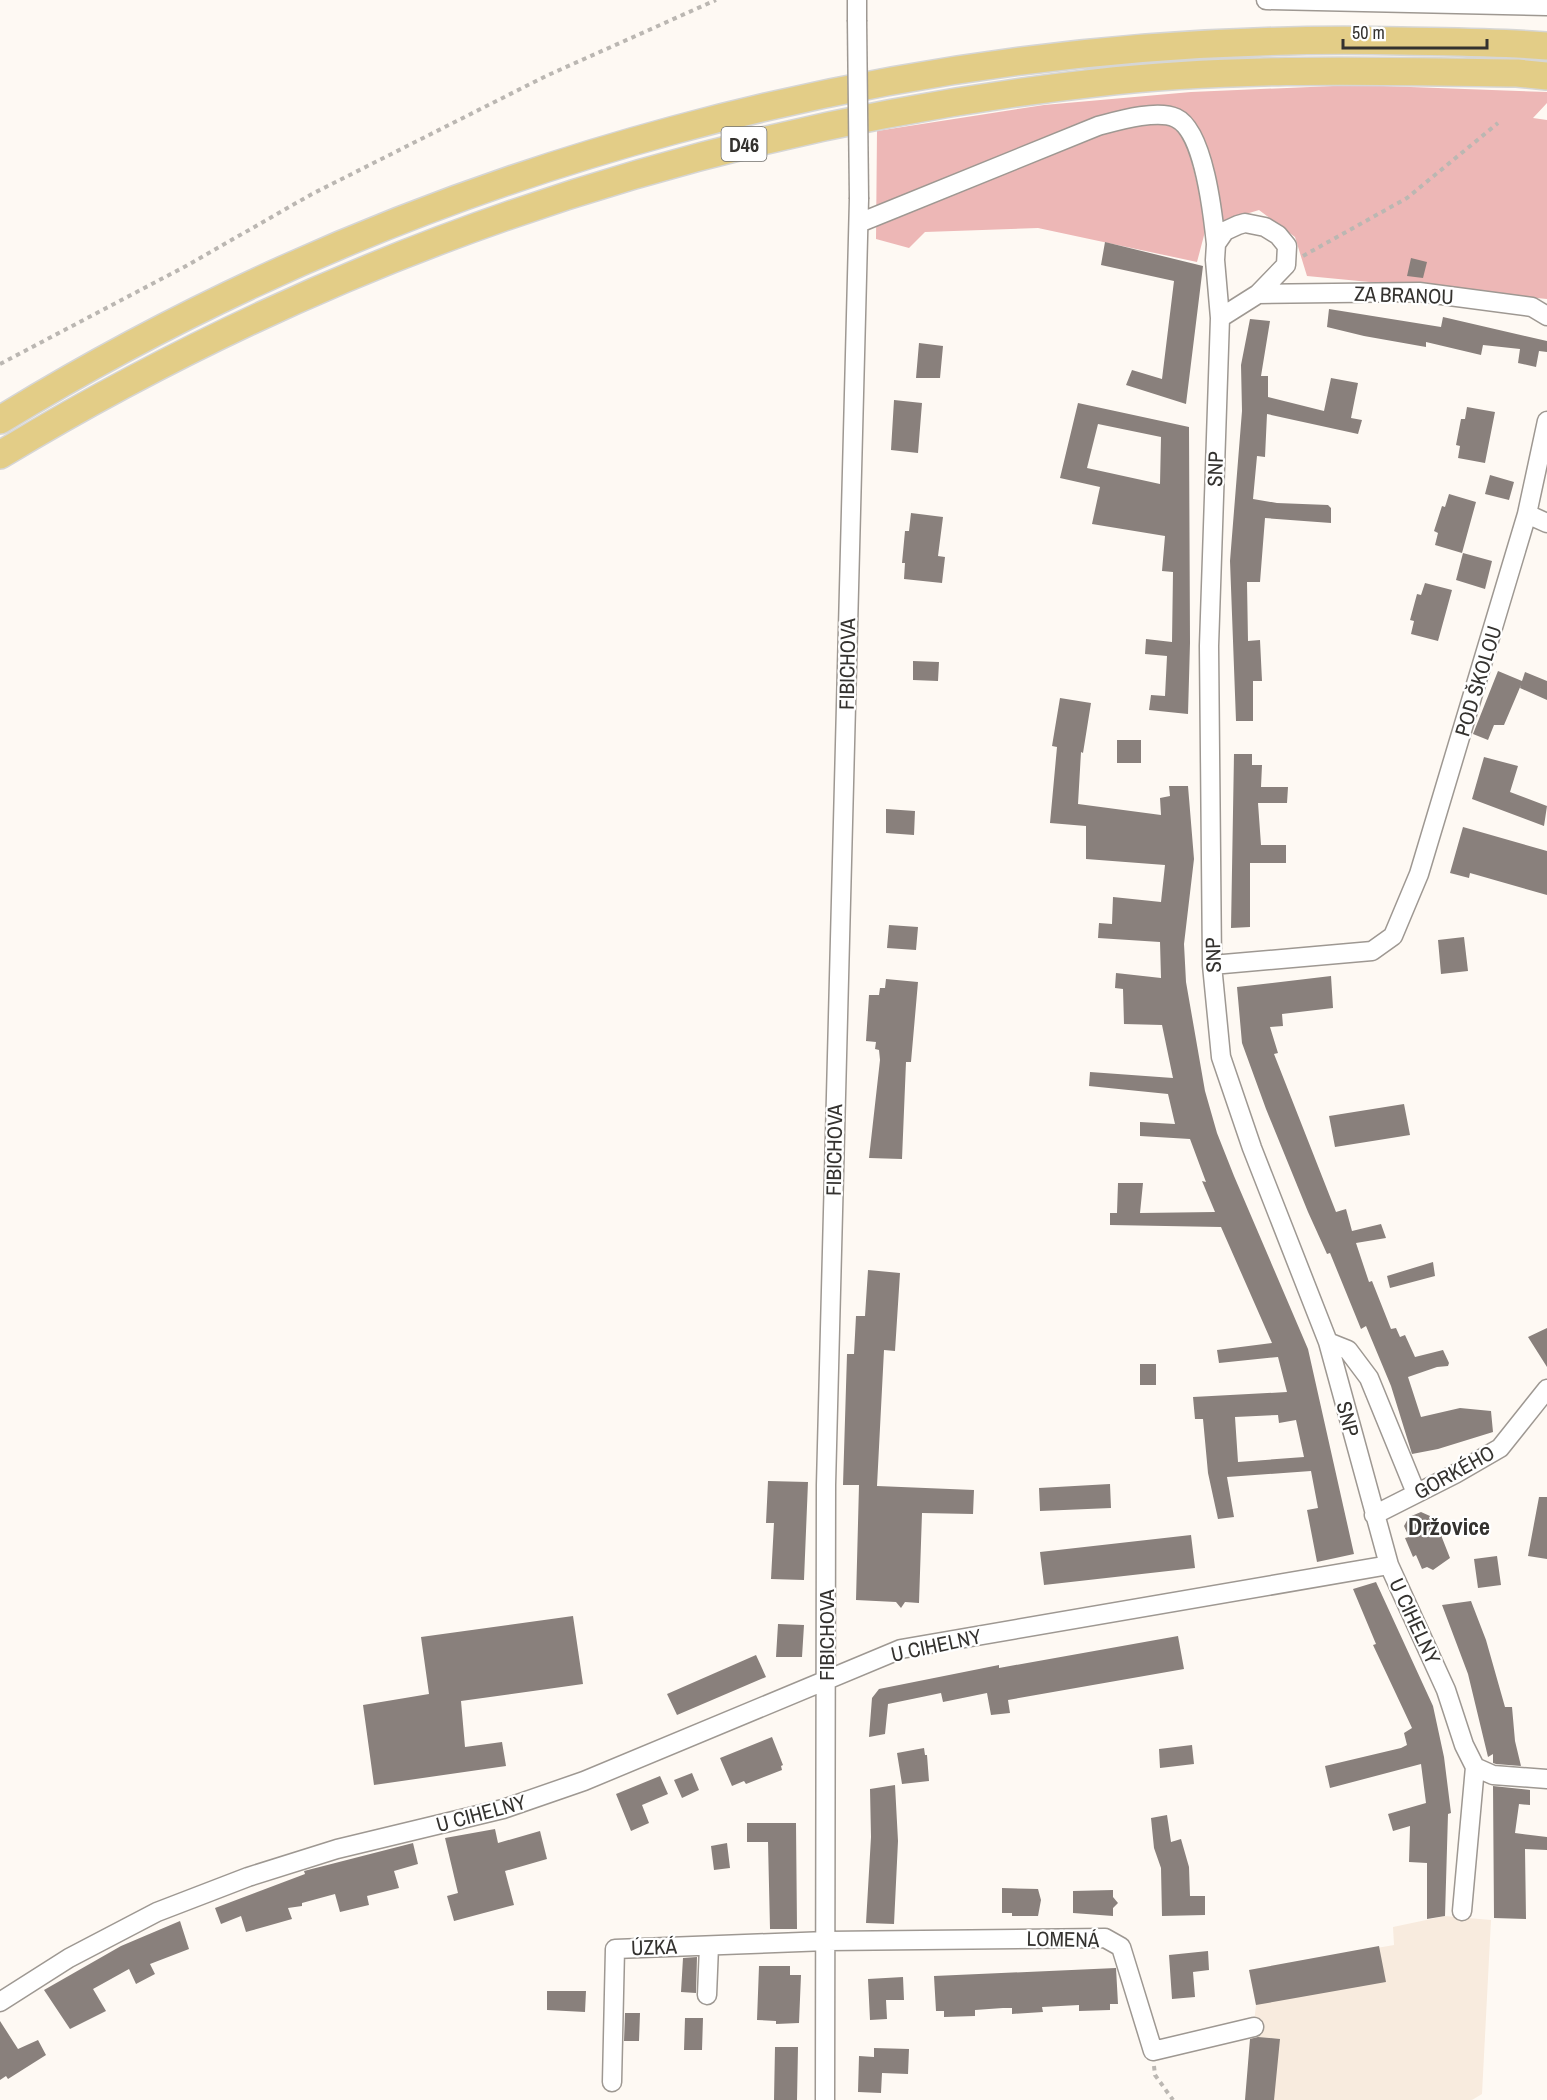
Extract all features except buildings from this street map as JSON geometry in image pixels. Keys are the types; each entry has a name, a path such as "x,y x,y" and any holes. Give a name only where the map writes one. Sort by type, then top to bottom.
{"highway":[{"name":"D46","path":"0,420 137,342 266,278 372,232 477,192 582,157 702,122 814,96 956,71 1092,51 1317,39 1547,46"},
{"name":"D46","path":"0,455 150,370 331,283 488,222 594,186 711,152 820,127 933,106 1096,83 1324,70 1517,73 1547,76"}],"street":[{"name":"FIBICHOVA","path":"825,2100 826,1485 859,223 857,0"},
{"path":"1266,0 1547,6"},
{"name":"SNP","path":"859,223 1098,126 1123,119 1165,115 1176,118 1187,127 1197,146 1213,214 1220,318 1209,646 1212,965 1221,1057 1252,1148 1328,1342 1389,1565"},
{"path":"1216,244 1225,231 1238,225 1252,224 1265,227 1278,235 1287,246 1286,265 1258,294 1220,318"},
{"name":"ZA BRANOU","path":"1258,294 1419,292 1532,307 1547,316"},
{"name":"POD ŠKOLOU","path":"1212,965 1372,951 1393,936 1419,874 1527,514 1547,421"},
{"path":"1527,514 1547,523"},
{"path":"1328,1342 1348,1350 1369,1378 1416,1493"},
{"name":"GORKÉHO","path":"1374,1515 1500,1448 1547,1389"},
{"name":"U CIHELNY","path":"0,2002 69,1958 158,1912 248,1877 337,1849 513,1806 584,1781 902,1649 1389,1565 1446,1690 1464,1745 1476,1767"},
{"path":"1462,1911 1476,1767 1493,1775 1547,1779"},
{"name":"LOMENÁ","path":"827,1941 1105,1938 1121,1947 1153,2051"},
{"name":"ÚZKÁ","path":"612,2082 615,1948 827,1941"},
{"path":"707,1995 709,1946"},
{"path":"1153,2051 1254,2027"}],"path":[{"path":"0,364 186,266 312,194 546,76 716,0"},
{"path":"1286,265 1407,198 1498,123"},
{"path":"1153,2051 1155,2075 1173,2100"}],"shaded area":[{"path":"1356,85 1547,92 1547,103 1533,118 1547,120 1547,299 1307,276 1295,237 1259,210 1223,221 1202,142 1184,132 1207,224 1197,262 1038,228 925,232 909,248 876,239 877,131 1044,105 1191,92"},
{"path":"1445,1916 1491,1920 1482,2094 1472,2100 1245,2100 1256,2005 1249,1970 1394,1945 1393,1927"}],"district":[{"name":"Držovice","path":"1449,1526"}]}
